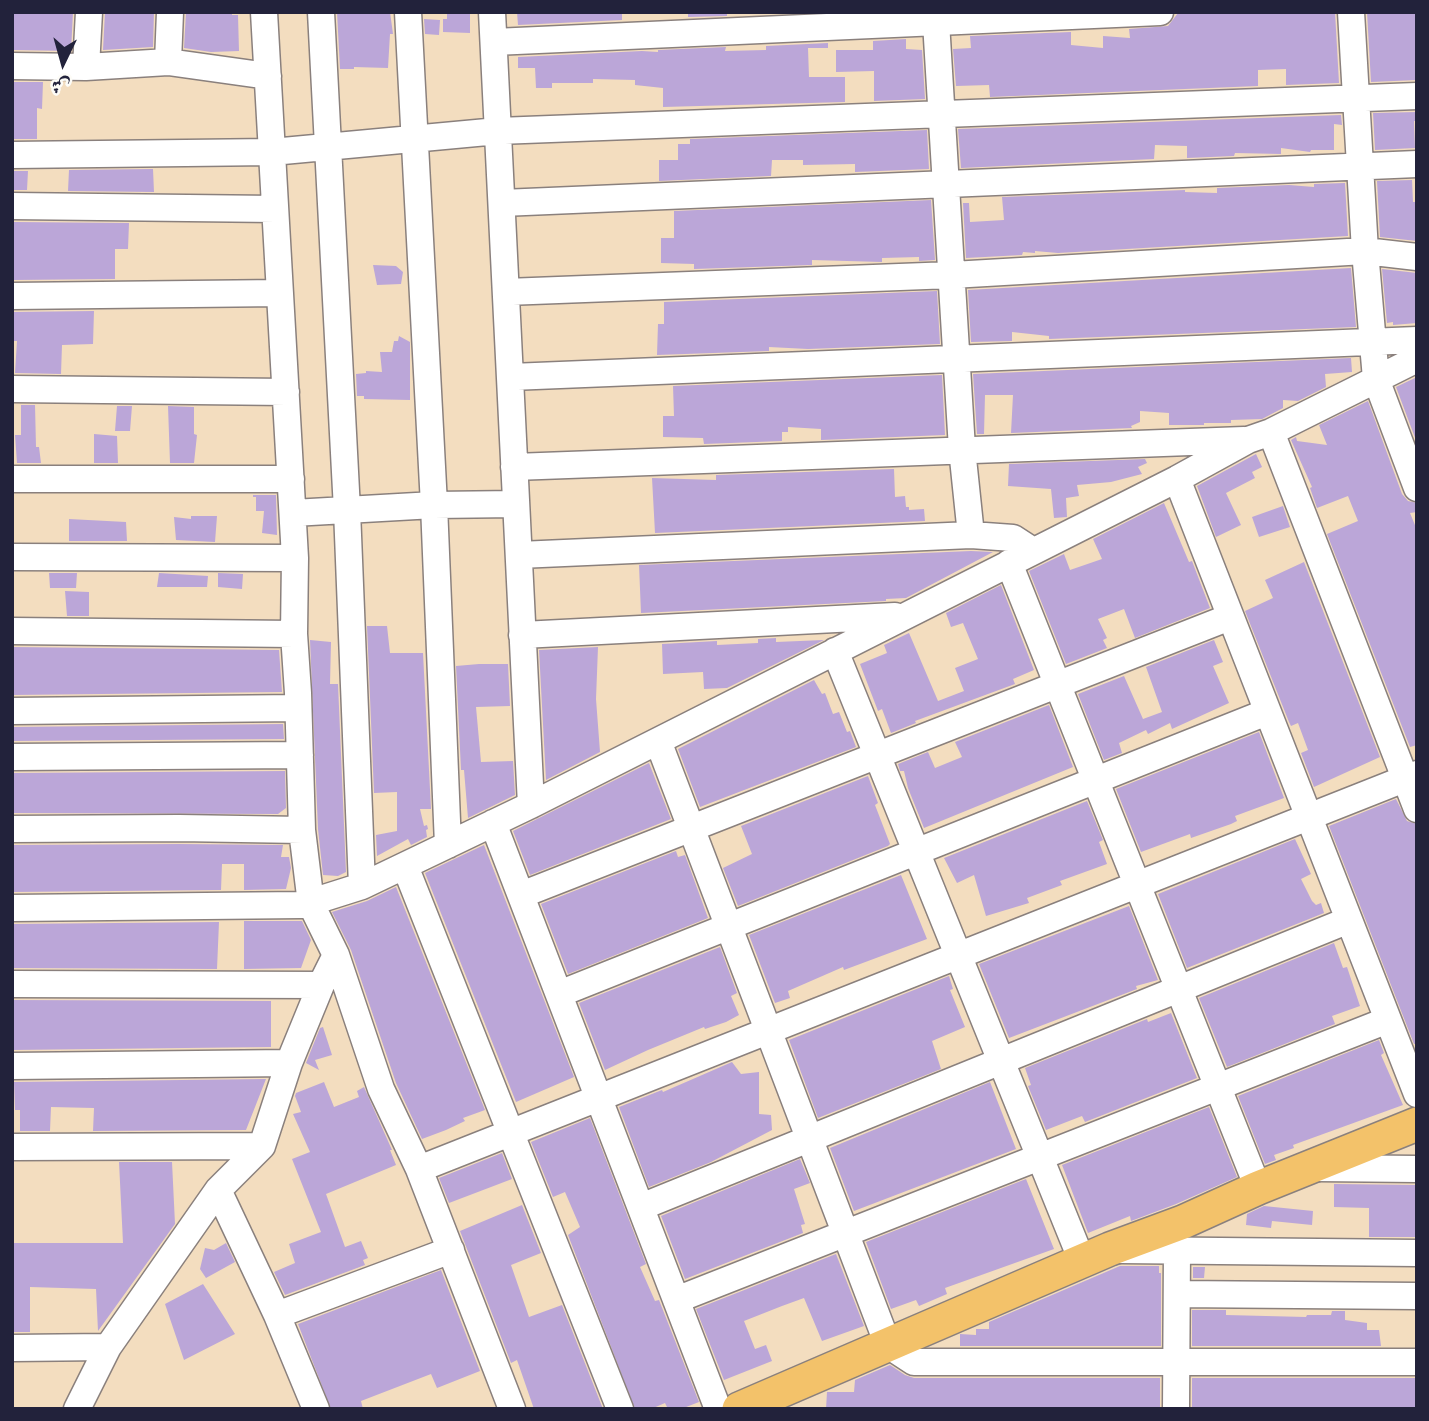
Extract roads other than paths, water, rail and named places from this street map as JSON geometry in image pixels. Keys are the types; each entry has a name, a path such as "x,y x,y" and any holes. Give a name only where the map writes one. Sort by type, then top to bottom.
{"main road":[{"path":"739,1409 1096,1255 1183,1222 1258,1188 1417,1124"}],"street":[{"path":"86,67 89,12"},
{"path":"168,62 170,12"},
{"path":"264,12 293,513 294,634 302,830 311,904 336,955 381,1090 419,1169 512,1409"},
{"path":"321,12 347,510 362,886"},
{"path":"408,12 448,845"},
{"path":"492,12 531,805"},
{"path":"494,42 919,19 1160,12"},
{"path":"1351,12 1365,251 1376,379 1417,488"},
{"path":"919,19 942,114 962,449 971,535"},
{"path":"12,66 86,67 168,62 268,76"},
{"path":"12,155 272,152 498,131 1417,96"},
{"path":"502,203 1417,164"},
{"path":"12,205 275,209"},
{"path":"506,292 952,275 1365,251 1417,257"},
{"path":"12,296 280,293"},
{"path":"511,377 1417,340"},
{"path":"12,908 311,904 362,886 531,805 1259,436 1417,359"},
{"path":"12,389 286,391"},
{"path":"514,467 1259,436"},
{"path":"1259,436 1411,776 1417,809"},
{"path":"12,479 291,479"},
{"path":"1177,479 1417,1094"},
{"path":"293,513 433,505 516,504"},
{"path":"519,555 971,535 1013,538 1033,551"},
{"path":"12,557 295,558"},
{"path":"1009,563 1258,1188"},
{"path":"523,635 904,616"},
{"path":"521,895 1230,617"},
{"path":"12,631 294,634"},
{"path":"835,651 1040,1157 1096,1255 1177,1250 1417,1253"},
{"path":"12,711 298,708"},
{"path":"559,994 1268,712"},
{"path":"658,741 888,1345 914,1362 1417,1362"},
{"path":"12,757 300,755"},
{"path":"419,1169 1411,776"},
{"path":"494,823 718,1409"},
{"path":"12,829 302,830"},
{"path":"405,866 620,1409"},
{"path":"641,1207 1349,920"},
{"path":"77,1409 108,1347 218,1190 262,1146 289,1063 336,955"},
{"path":"12,984 321,985"},
{"path":"676,1300 1388,1020"},
{"path":"12,1066 289,1063"},
{"path":"12,1147 262,1146"},
{"path":"1310,1167 1417,1169"},
{"path":"218,1190 277,1315 316,1409"},
{"path":"277,1315 451,1250"},
{"path":"1177,1250 1177,1409"},
{"path":"1177,1294 1417,1296"},
{"path":"12,1348 108,1347"}]}
